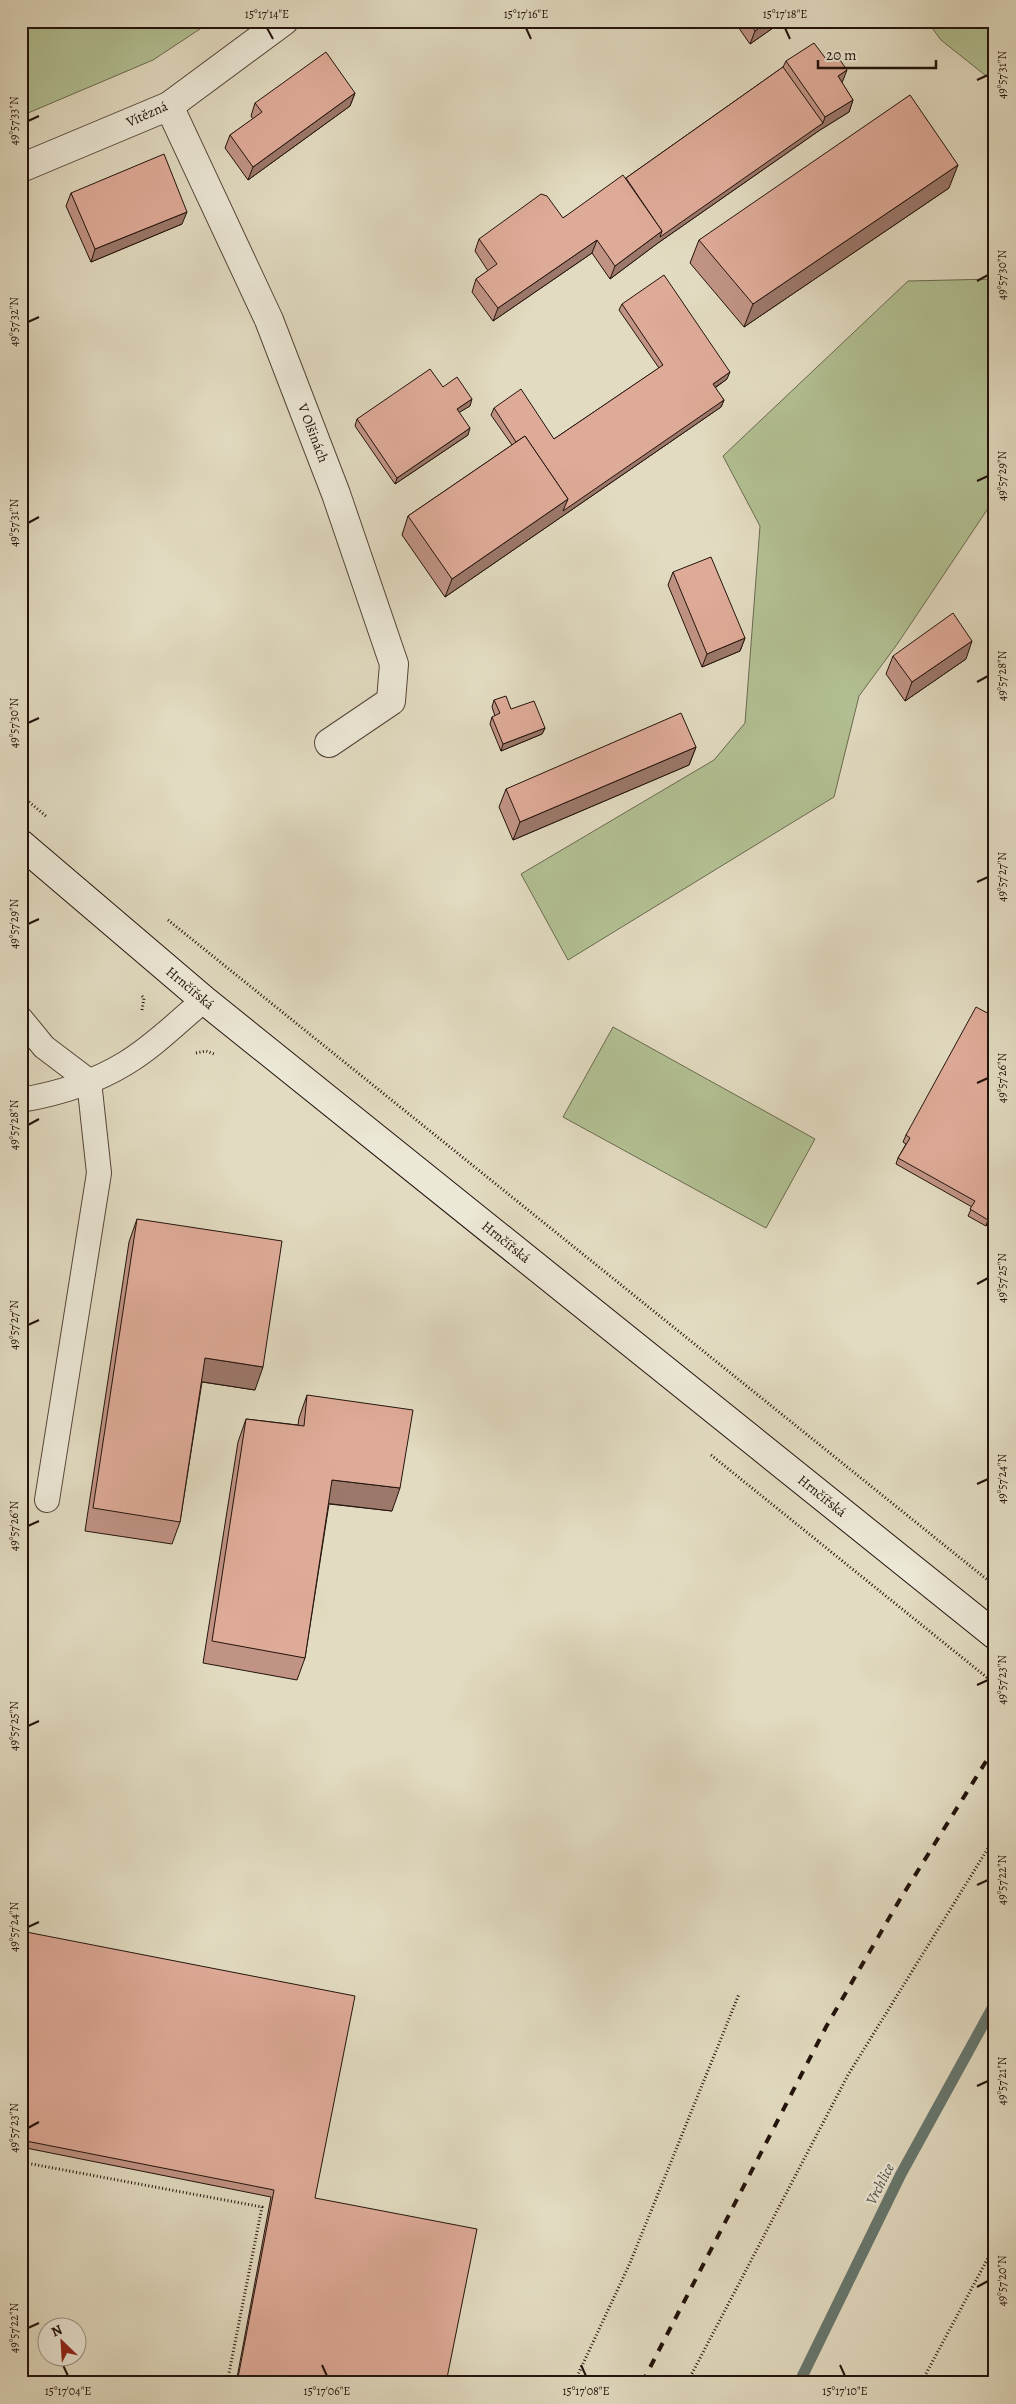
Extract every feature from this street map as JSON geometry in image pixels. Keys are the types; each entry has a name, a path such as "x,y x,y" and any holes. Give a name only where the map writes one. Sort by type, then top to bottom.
{"main road":[{"name":"Vítězná","path":"21,168 169,106 284,21"},
{"name":"V Olšinách","path":"169,106 268,320 336,494 394,664 391,702 329,743"},
{"name":"Hrnčířská","path":"21,844 204,1000 995,1635"}],"lane":[{"path":"21,1100 45,1096 89,1081 126,1063 204,1000"},
{"path":"21,1019 44,1047 89,1081 99,1174 46,1500"}],"path":[{"path":"21,794 50,820"},
{"path":"160,914 995,1586"},
{"path":"858,1574 995,1684"},
{"path":"687,2383 848,2075 995,1837"},
{"path":"574,2383 630,2263 739,1994"},
{"path":"21,2162 262,2207 227,2383"},
{"path":"920,2383 995,2245"}],"green space":[{"path":"21,21 212,21 153,60 21,116"},
{"path":"927,21 995,21 995,83 941,40"},
{"path":"995,279 995,498 898,643 859,696 834,797 568,960 521,874 714,760 745,723 760,526 723,456 908,281"},
{"path":"613,1027 815,1139 766,1228 563,1117"}],"building":[{"path":"748,21 769,21 755,31"},
{"path":"814,43 826,59 835,53 847,70 838,76 853,100 825,117 786,61"},
{"path":"326,52 355,93 253,167 230,135 262,112 255,103"},
{"path":"783,67 823,123 660,237 662,231 626,178"},
{"path":"910,95 958,165 753,304 699,240"},
{"path":"164,154 187,212 95,249 71,193"},
{"path":"623,175 662,231 615,266 597,240 498,308 476,279 497,264 479,239 541,194 547,196 563,218"},
{"path":"664,275 730,372 713,384 724,400 563,511 568,499 525,436 516,442 494,408 521,389 554,439 663,365 622,304"},
{"path":"430,369 443,387 457,377 472,399 457,409 470,428 397,478 357,419"},
{"path":"525,436 568,499 452,579 408,516"},
{"path":"711,557 745,638 707,654 673,572"},
{"path":"953,613 972,641 912,682 893,656"},
{"path":"506,696 511,709 534,701 545,728 503,744 492,717 500,713 494,700"},
{"path":"681,713 696,747 520,822 506,789"},
{"path":"976,1007 995,1017 995,1208 988,1220 970,1209 975,1201 898,1158 910,1138 906,1135"},
{"path":"137,1219 282,1241 263,1367 205,1358 180,1522 93,1508"},
{"path":"307,1395 413,1410 400,1488 332,1480 305,1658 212,1641 246,1419 304,1426"},
{"path":"21,1931 355,1996 315,2198 477,2229 446,2383 237,2383 274,2190 21,2140"}],"waterway":[{"name":"Vrchlice","path":"799,2383 901,2174 995,2003"}],"railway":[{"path":"642,2383 826,2027 899,1901 995,1747"}]}
